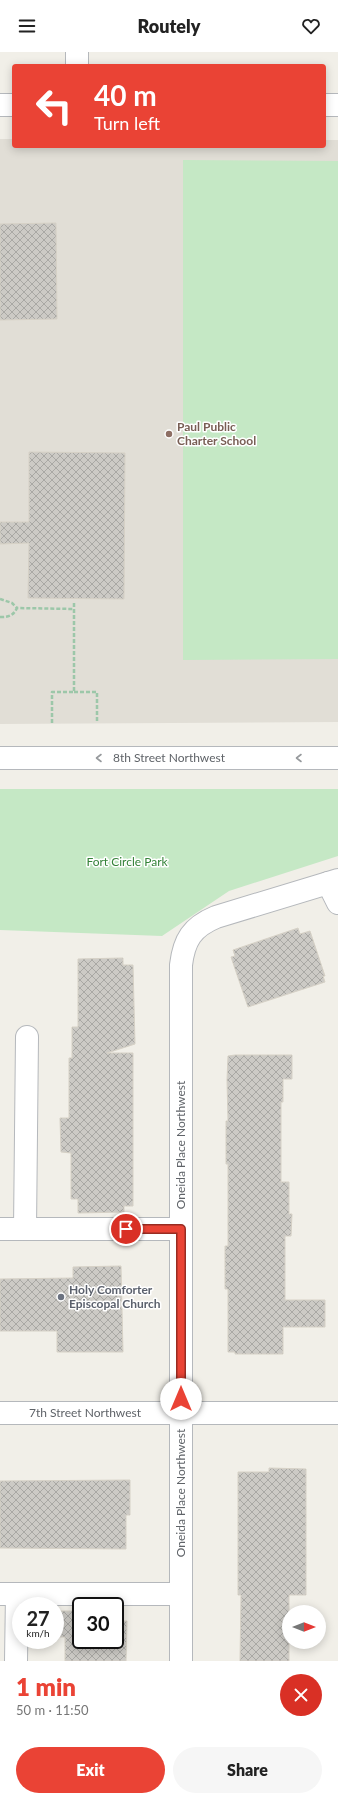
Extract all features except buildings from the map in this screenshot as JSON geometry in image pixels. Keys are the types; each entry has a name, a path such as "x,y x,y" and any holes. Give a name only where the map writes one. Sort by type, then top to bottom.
{"street":[{"path":"77,52 77,64"},
{"path":"0,106 12,105"},
{"path":"326,105 338,105"},
{"name":"8th Street Northwest","path":"0,758 338,758"},
{"path":"333,881 338,903"},
{"name":"Oneida Place Northwest","path":"181,1661 182,952 187,940 194,930 204,922 333,881"},
{"path":"25,1229 26,1037"},
{"path":"0,1229 181,1229"},
{"name":"7th Street Northwest","path":"0,1413 338,1413"},
{"path":"16,1661 8,1594 181,1594"}],"path":[{"path":"0,599 12,603 18,608 74,609"},
{"path":"74,601 74,692"},
{"path":"0,617 8,617 15,613 18,608"},
{"path":"52,723 52,692 97,692 97,723"}],"shaded area":[{"name":"Paul Public Charter School","path":"0,139 12,139 12,148 326,148 326,140 338,140 338,722 0,724"}],"green space":[{"path":"183,160 338,161 338,659 183,660"},
{"name":"Fort Circle Park","path":"0,789 338,789 338,856 229,891 162,936 0,930"}],"place":[{"name":"Paul Public Charter School","path":"169,434"},
{"name":"Holy Comforter Episcopal Church","path":"61,1297"}],"route":[{"path":"126,1229 181,1229 181,1399"}]}
